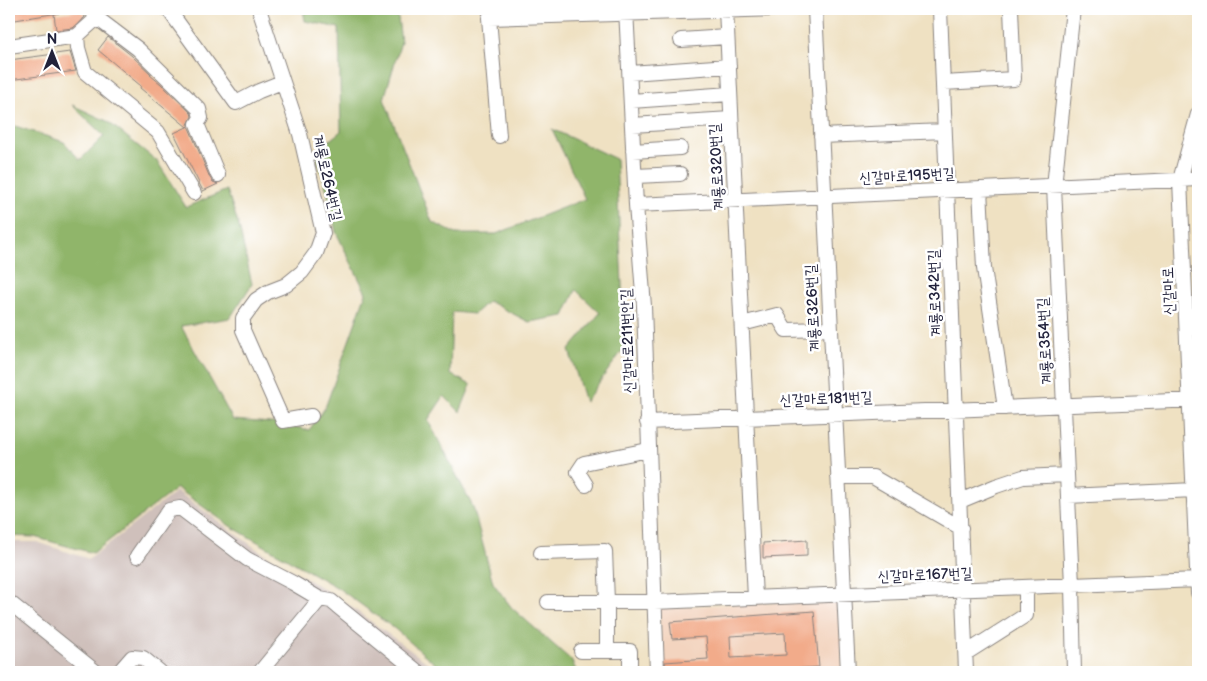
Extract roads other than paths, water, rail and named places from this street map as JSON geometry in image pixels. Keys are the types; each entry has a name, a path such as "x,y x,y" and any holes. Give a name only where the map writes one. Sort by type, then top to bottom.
{"street":[{"path":"168,9 236,103 282,82"},
{"name":"계룡로264번길","path":"259,9 300,134 323,233 316,253 302,272 286,285 268,292 256,300 243,318 243,330 283,421 311,416"},
{"path":"499,136 489,18 539,12 774,9"},
{"name":"계룡로326번길","path":"815,9 848,672"},
{"name":"계룡로342번길","path":"940,9 966,672"},
{"path":"942,83 1014,79 1011,9"},
{"name":"계룡로354번길","path":"1073,9 1054,186 1072,585 1074,672"},
{"name":"계룡로320번길","path":"726,10 755,598"},
{"name":"신갈마로211번안길","path":"626,11 636,205 644,306 657,672"},
{"path":"194,193 158,132 85,72 78,48 78,36 94,13 138,49 199,109 201,118 197,124 218,175"},
{"path":"9,46 78,36"},
{"path":"682,40 727,37"},
{"path":"630,73 728,66"},
{"path":"631,101 730,94"},
{"name":"신갈마로","path":"1198,114 1180,180 1194,400 1194,490 1198,593"},
{"path":"632,125 731,119"},
{"path":"821,136 944,131"},
{"path":"633,151 680,148"},
{"path":"635,176 680,174"},
{"path":"1180,180 1198,180"},
{"name":"신갈마로195번길","path":"636,205 1180,180"},
{"path":"980,189 984,268 1005,408"},
{"path":"742,324 777,315 786,330 830,329"},
{"name":"신갈마로181번길","path":"647,422 1194,400"},
{"path":"586,485 578,472 584,463 648,450"},
{"path":"960,501 1023,477 1067,475"},
{"path":"838,477 873,477 961,528"},
{"path":"1068,496 1194,490"},
{"path":"137,556 169,510 180,508 247,560 320,599 331,601 418,672"},
{"path":"541,553 604,551 607,651"},
{"name":"신갈마로167번길","path":"548,602 654,602 1198,580"},
{"path":"966,654 1026,614 1026,587"},
{"path":"260,672 320,599"},
{"path":"9,602 96,672"},
{"path":"580,651 630,651 630,664"},
{"path":"119,672 132,657 144,658 160,672"}]}
